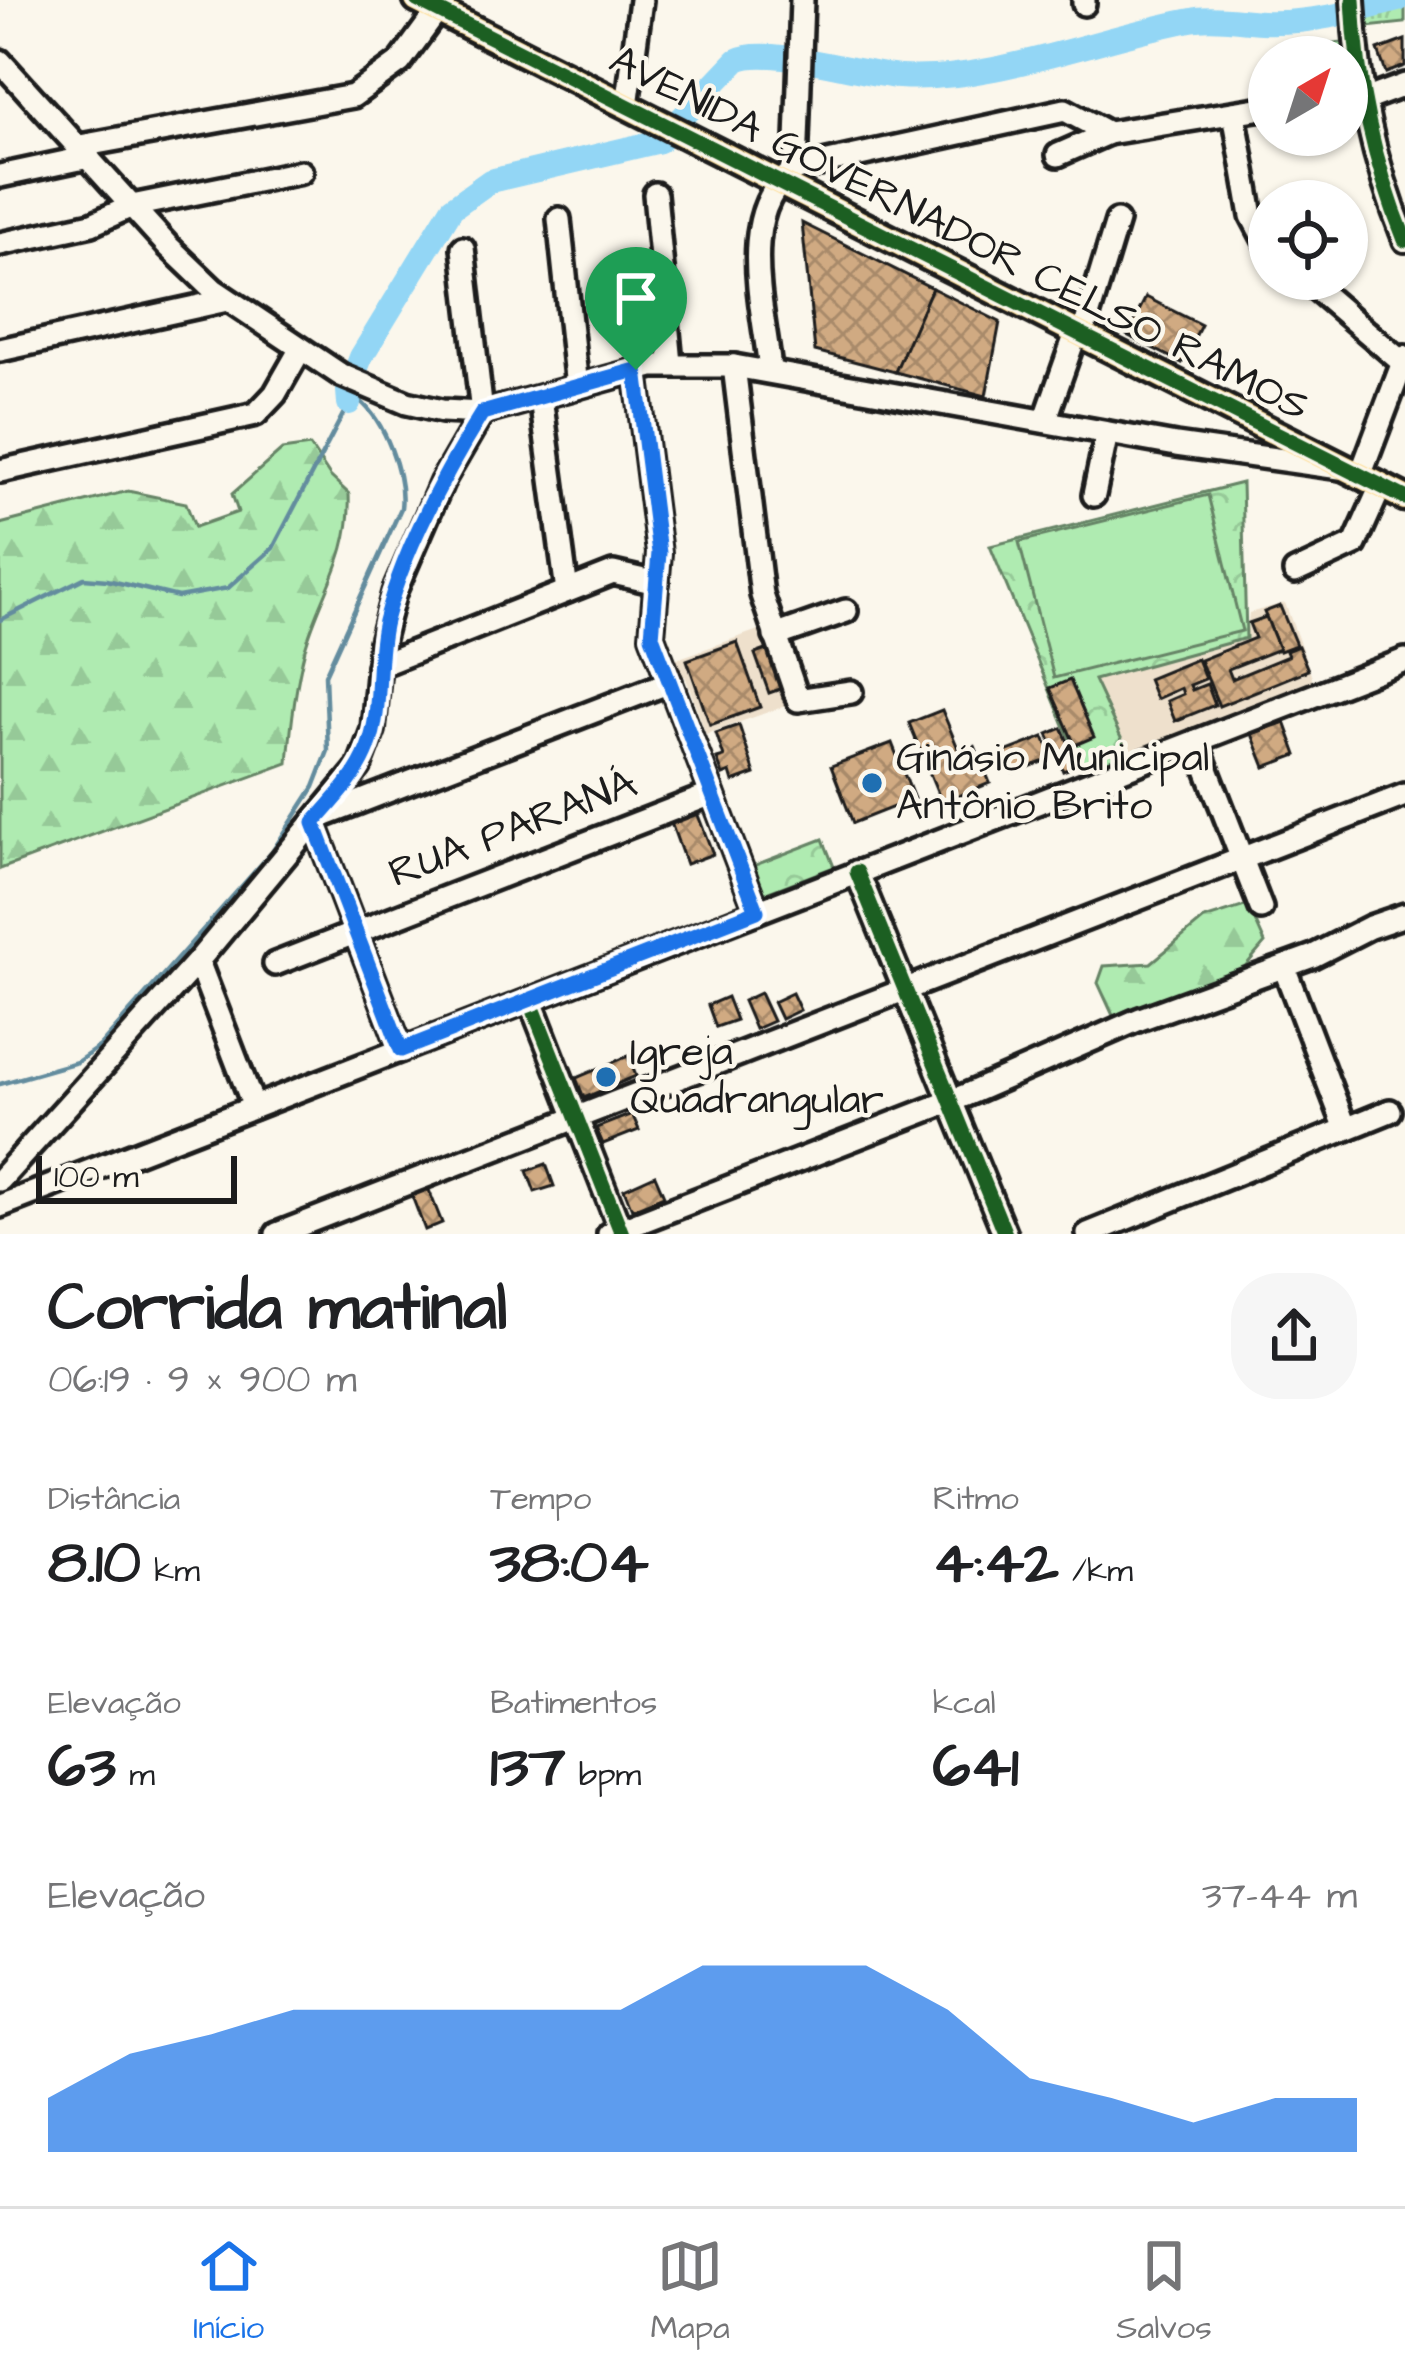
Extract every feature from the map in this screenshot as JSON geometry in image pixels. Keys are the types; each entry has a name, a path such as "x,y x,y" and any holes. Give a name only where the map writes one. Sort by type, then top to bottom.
{"main road":[{"name":"AVENIDA GOVERNADOR CELSO RAMOS","path":"428,5 708,148 786,176 1079,335 1405,498"}],"street":[{"path":"627,106 641,0"},
{"path":"770,370 758,244 763,215 786,176 799,81 802,0"},
{"path":"1353,0 1354,36"},
{"path":"0,176 84,152 353,96 400,62 428,5"},
{"path":"0,61 9,83 84,152 182,261 227,300 351,380 425,408 482,413 636,370 671,364 734,365 1362,477"},
{"path":"1368,93 1405,86"},
{"path":"786,176 1066,110 1108,133"},
{"path":"1058,155 1108,133 1248,111"},
{"path":"1234,113 1248,193"},
{"path":"1368,125 1397,196 1405,240"},
{"path":"0,244 92,224 132,206 302,172"},
{"path":"655,194 671,364"},
{"path":"560,219 577,387"},
{"path":"1045,421 1117,221"},
{"path":"0,1180 198,961 350,779 368,748 386,619 442,482 482,413 464,248"},
{"path":"0,350 227,300"},
{"path":"1295,572 1355,544 1362,477 1404,360 1331,300"},
{"path":"0,471 256,414 275,394 300,350"},
{"path":"734,365 761,595 798,700 851,692"},
{"path":"636,370 659,553 652,636 757,911"},
{"path":"541,398 567,591"},
{"path":"1236,455 1245,418"},
{"path":"1094,496 1108,433"},
{"path":"378,666 613,574 657,583"},
{"path":"776,636 846,611"},
{"path":"0,1205 1405,660"},
{"path":"317,820 670,682"},
{"path":"1196,741 1261,908"},
{"name":"RUA PARANÁ","path":"275,964 712,794"},
{"path":"277,1234 1405,795"},
{"path":"317,820 401,1050"},
{"path":"857,872 1005,1234"},
{"path":"530,1000 617,1232 1405,915"},
{"path":"198,961 254,1107"},
{"path":"1283,967 1346,1129"},
{"path":"1088,1234 1390,1111"}],"shaded area":[{"path":"1285,603 1313,680 1129,755 1093,680 1246,638 1249,613"},
{"path":"764,628 791,704 706,734 685,676 677,678 671,661"}],"green space":[{"path":"1405,5 1405,23 1367,27 1361,20 1368,14"},
{"path":"310,446 349,494 349,516 341,555 305,649 288,763 0,869 0,524 128,491 186,503 195,527 238,512 232,494 282,450"},
{"path":"1242,483 1246,638 1094,680 1129,755 1084,773 990,546"},
{"path":"1208,495 1242,631 1054,678 1019,542"},
{"path":"823,839 834,867 761,895 750,867"},
{"path":"1248,905 1265,943 1242,970 1116,1022 1098,983 1104,966 1151,963 1204,919"}],"building":[{"path":"1405,40 1405,66 1386,73 1378,50"},
{"path":"802,223 932,288 895,372 815,351"},
{"path":"932,288 1000,322 986,396 895,372"},
{"path":"1146,297 1201,325 1182,363 1127,335"},
{"path":"1280,606 1296,645 1280,651 1264,612"},
{"path":"1266,617 1279,649 1228,669 1232,679 1288,656 1286,651 1298,646 1308,670 1219,706 1200,660 1255,638 1249,623"},
{"path":"737,642 760,707 710,725 687,660"},
{"path":"769,649 783,688 769,693 755,654"},
{"path":"1197,659 1205,679 1190,685 1192,690 1207,684 1215,705 1175,721 1167,701 1183,694 1181,688 1156,699 1148,679"},
{"path":"1070,680 1094,737 1075,745 1050,688"},
{"path":"942,710 960,753 975,746 990,783 942,803 909,723"},
{"path":"1285,722 1297,755 1265,767 1252,734"},
{"path":"739,725 755,774 733,782 730,772 723,775 717,759 724,757 716,733"},
{"path":"1062,728 1078,765 1063,771 1048,734"},
{"path":"1044,737 1053,758 1013,773 1005,752"},
{"name":"Ginásio Municipal Antônio Brito","path":"892,743 914,799 853,823 831,766"},
{"path":"696,810 713,854 686,864 670,820"},
{"path":"760,993 773,1021 755,1029 743,1001"},
{"path":"792,993 800,1010 781,1019 773,1002"},
{"path":"727,997 736,1020 716,1027 708,1005"},
{"name":"Igreja Quadrangular","path":"628,1056 636,1076 584,1098 576,1078"},
{"path":"632,1114 639,1130 603,1144 596,1128"},
{"path":"546,1164 554,1186 535,1192 527,1171"},
{"path":"655,1175 664,1196 632,1209 624,1189"},
{"path":"427,1185 442,1223 425,1230 410,1191"}],"waterway":[{"path":"349,403 348,391 361,357 452,208 490,181 660,141 737,60 769,56 899,77 935,77 1010,66 1197,19 1296,21 1398,0"},
{"path":"0,620 84,578 178,597 228,588 273,548 349,403 359,400 385,435 400,480 401,508 325,675 328,751 314,787 272,852 100,1046 77,1062 0,1084"}],"cycle path":[{"path":"417,0 1405,498"},
{"path":"1353,0 1368,122 1405,240"},
{"path":"857,872 1005,1234"},
{"path":"530,1000 622,1234"}],"place":[{"name":"Ginásio Municipal Antônio Brito","path":"872,783"},
{"name":"Igreja Quadrangular","path":"606,1077"}],"route":[{"path":"636,370 659,553 652,636 757,911 401,1050 314,823 368,748 381,642 394,593 442,482 482,413 636,370"}]}
